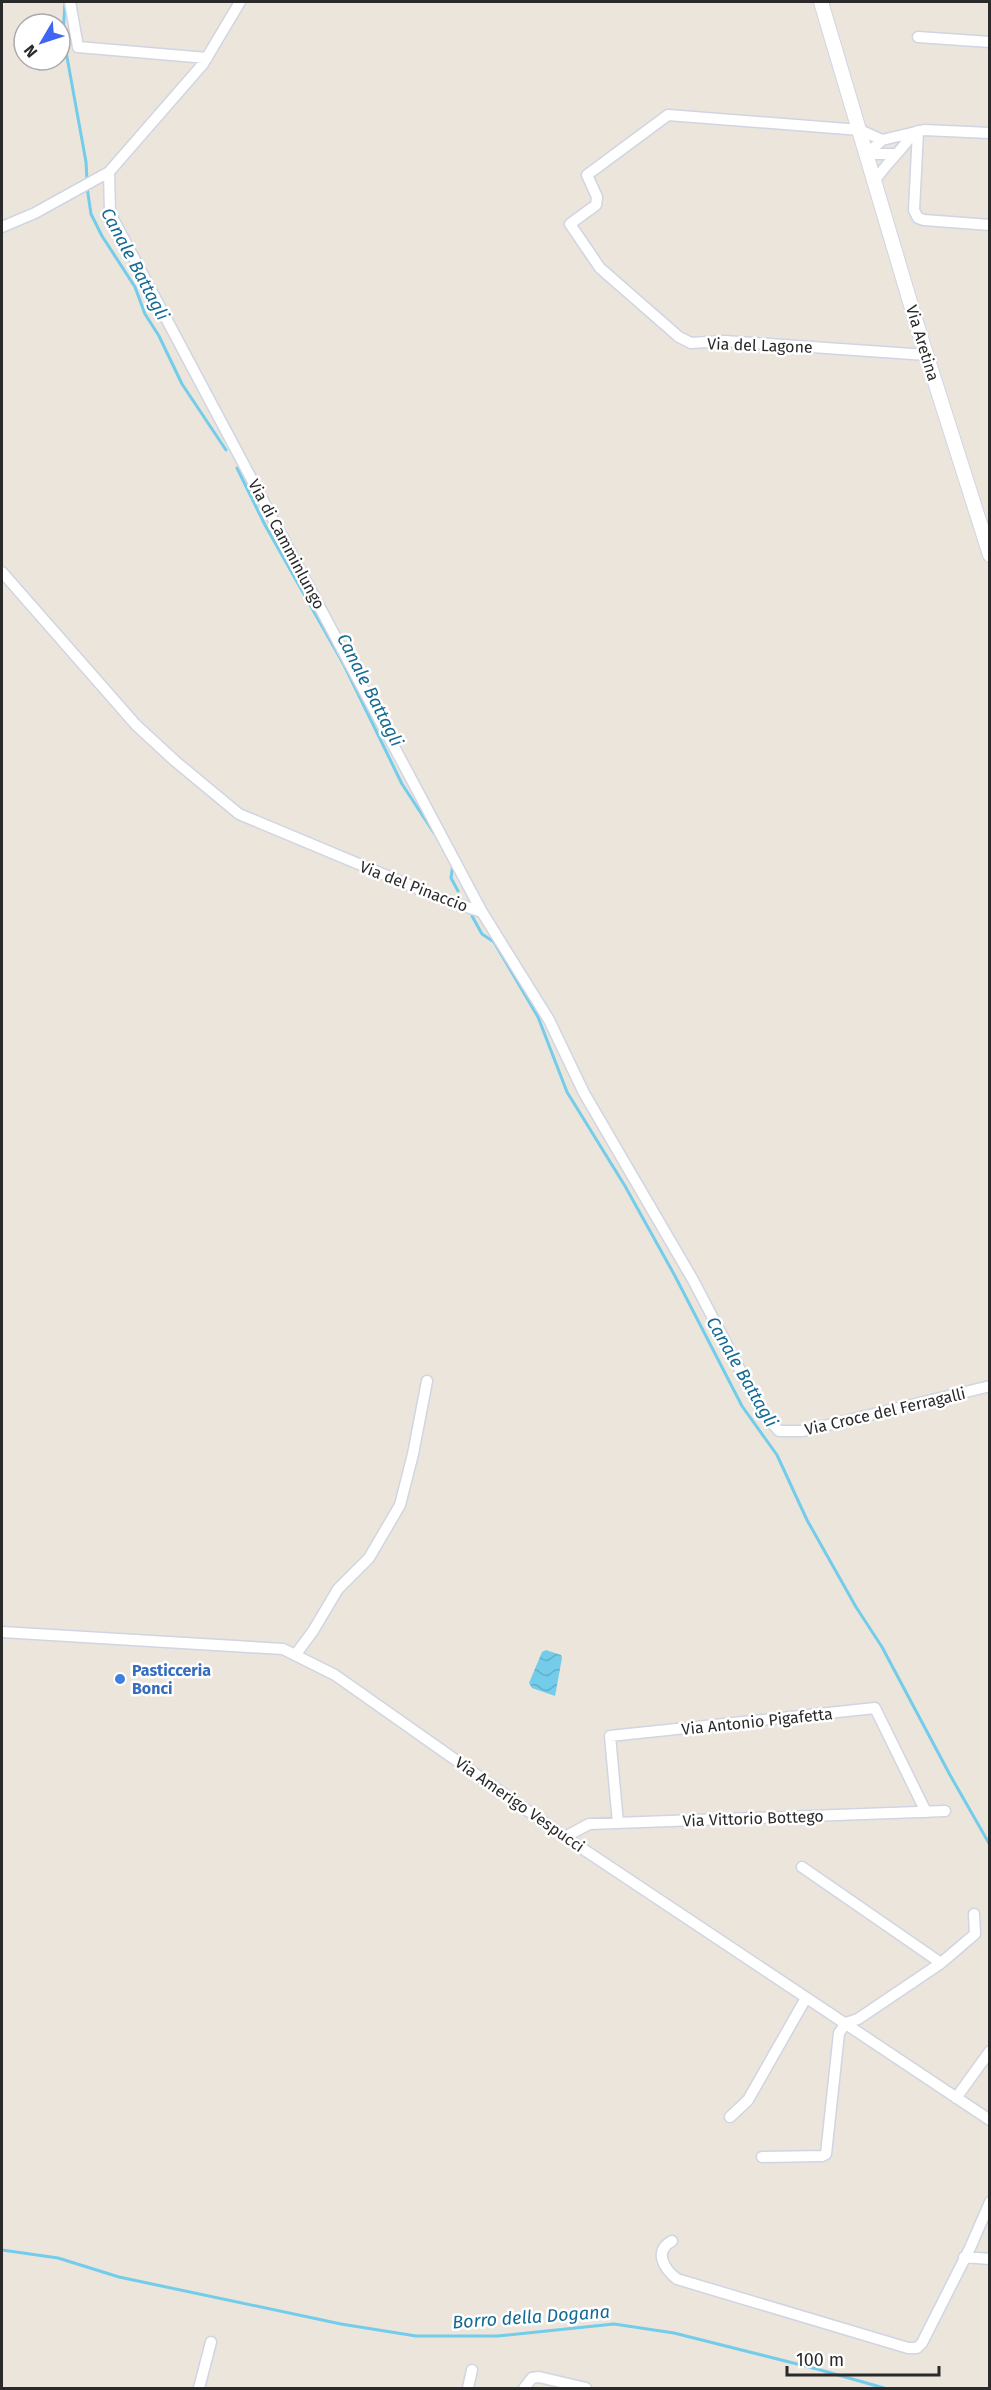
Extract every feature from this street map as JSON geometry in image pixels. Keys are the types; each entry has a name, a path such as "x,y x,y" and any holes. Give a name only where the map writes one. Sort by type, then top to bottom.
{"street":[{"path":"69,2 78,47 207,58"},
{"path":"2,227 35,213 109,172 207,58 240,2"},
{"path":"821,2 867,154"},
{"path":"918,37 990,42"},
{"name":"Via del Lagone","path":"860,130 668,115 587,176 597,197 596,205 570,224 600,268 679,337 691,343 724,341 926,355"},
{"path":"867,154 882,140 924,129 990,132"},
{"path":"860,130 882,140"},
{"path":"874,182 880,171 915,132"},
{"path":"915,132 914,210 918,218 990,225"},
{"path":"867,154 895,154"},
{"name":"Via Aretina","path":"867,154 926,355 990,555"},
{"name":"Via di Camminlungo","path":"109,172 110,213 482,912"},
{"name":"Via del Pinaccio","path":"2,572 136,725 174,761 239,814 440,898 482,912 549,1020 584,1093 693,1280 761,1410 779,1431"},
{"path":"296,1654 338,1589 369,1558 400,1505 413,1455 427,1381"},
{"name":"Via Croce del Ferragalli","path":"779,1431 803,1431 990,1386"},
{"name":"Via Amerigo Vespucci","path":"2,1632 283,1649 296,1654 335,1675 565,1836 990,2120"},
{"name":"Via Antonio Pigafetta","path":"618,1822 610,1736 875,1708 926,1812"},
{"name":"Via Vittorio Bottego","path":"565,1836 589,1824 618,1822 945,1811"},
{"path":"802,1867 940,1963"},
{"path":"762,2157 822,2156 826,2154 839,2033 846,2023 858,2019 940,1963 975,1934 974,1914"},
{"path":"729,2117 748,2100 806,1998"},
{"path":"956,2098 990,2051"},
{"path":"672,2241 661,2252 662,2260 667,2271 677,2278 908,2348 917,2348 922,2343 990,2202"},
{"path":"964,2257 990,2259"},
{"path":"200,2388 211,2342"},
{"path":"468,2388 472,2370"},
{"path":"524,2388 532,2378 539,2377 586,2388"}],"water":[{"path":"546,1650 561,1655 562,1658 555,1696 532,1688 529,1683 542,1652"}],"waterway":[{"name":"Canale Battagli","path":"65,2 63,35 86,162 87,180"},
{"name":"Canale Battagli","path":"87,187 91,214 102,236 135,287 145,314 159,336 182,384 226,450"},
{"name":"Canale Battagli","path":"237,468 265,525 344,665 402,784 434,833"},
{"name":"Canale Battagli","path":"453,864 451,878 458,891"},
{"name":"Canale Battagli","path":"472,916 482,934 494,942 538,1017 567,1092 625,1186 675,1276 742,1406 777,1455 807,1520 856,1607 882,1647 990,1845"},
{"name":"Borro della Dogana","path":"2,2250 58,2258 119,2277 341,2324 416,2336 498,2336 614,2324 674,2333 884,2388"}],"place":[{"name":"Pasticceria Bonci","path":"120,1679"}]}
